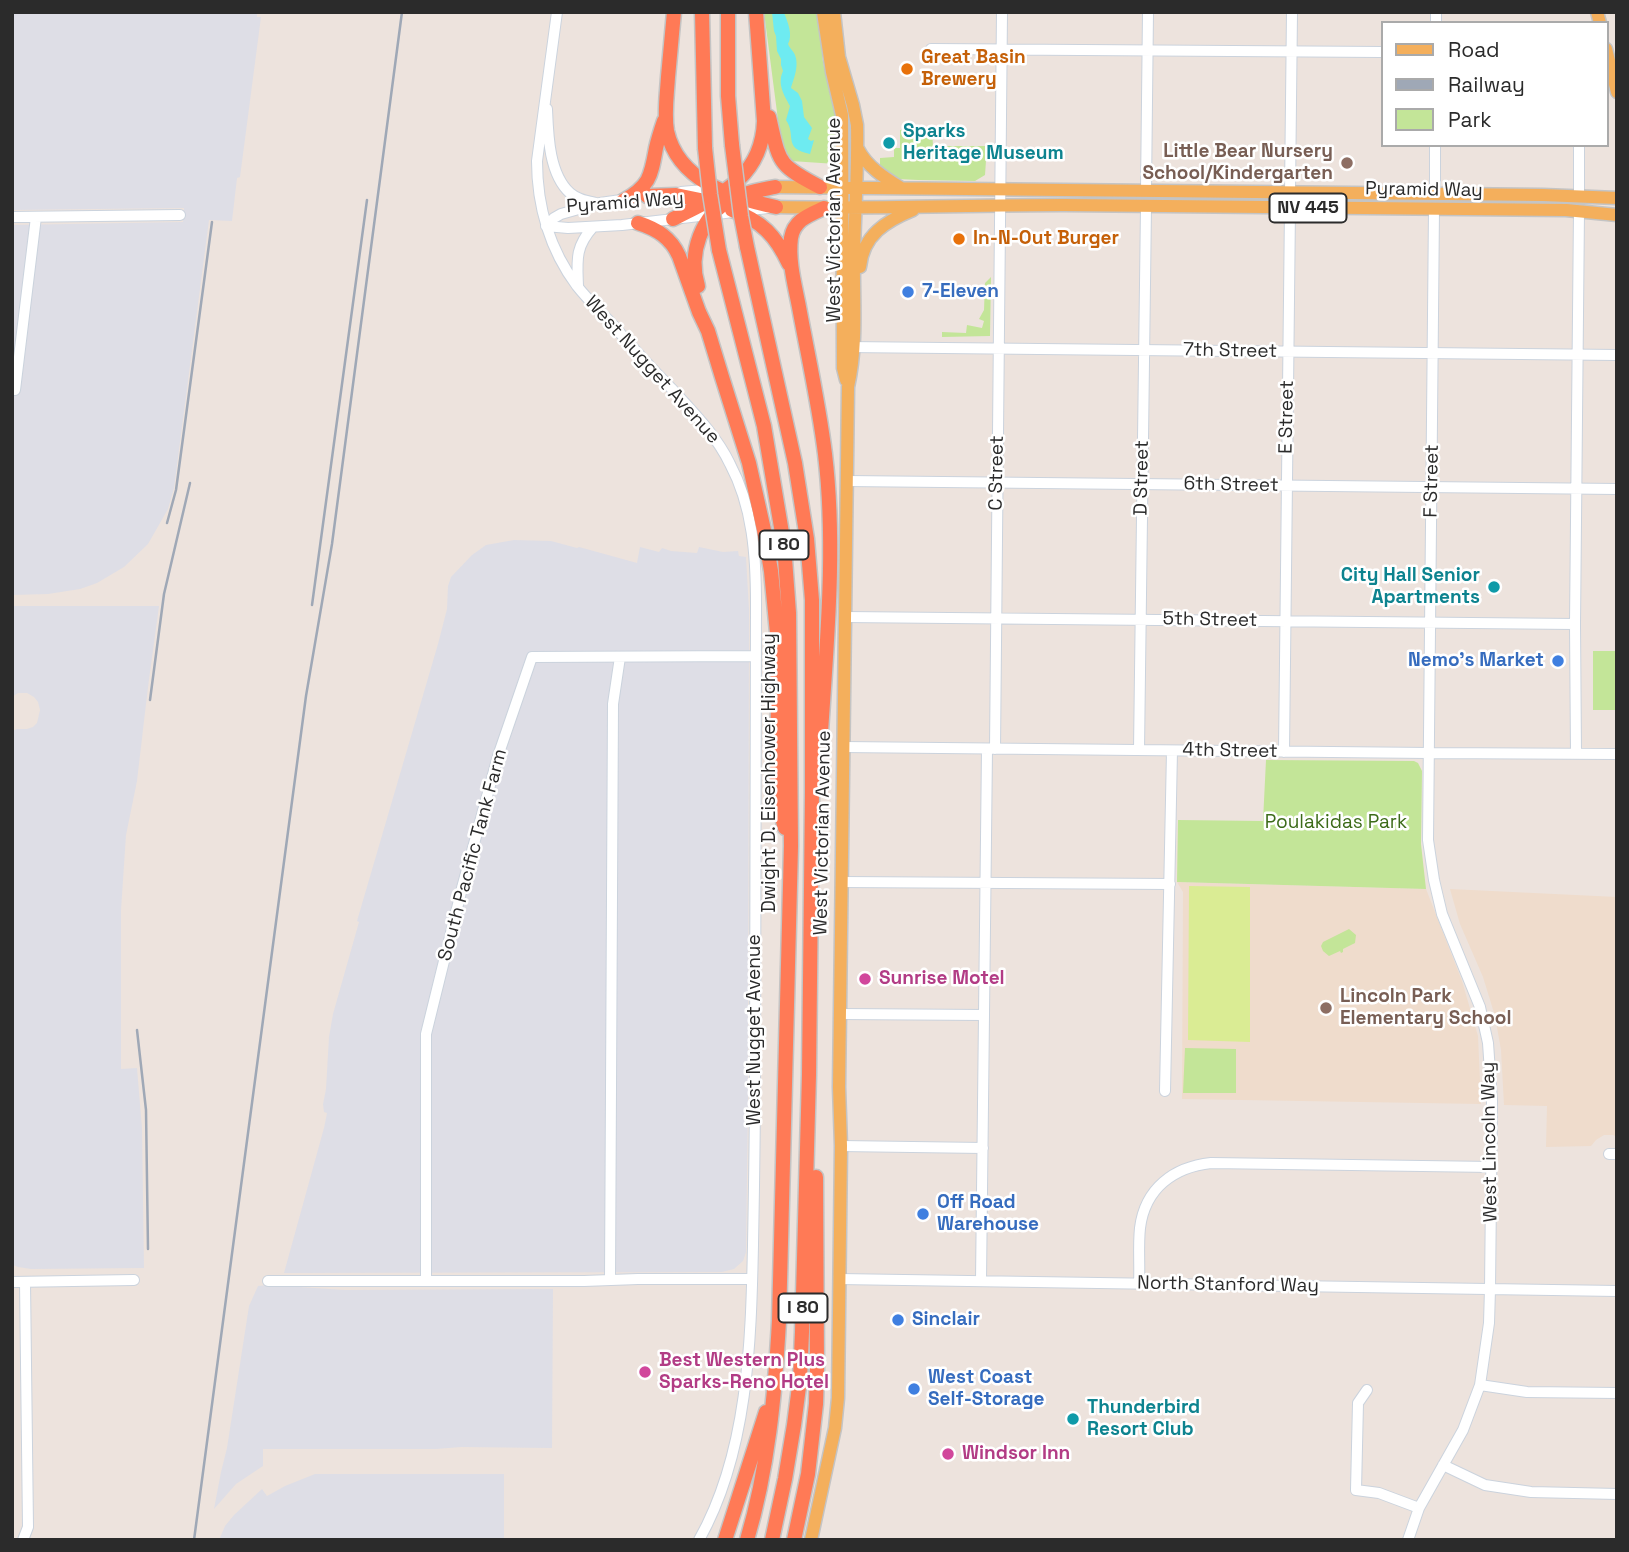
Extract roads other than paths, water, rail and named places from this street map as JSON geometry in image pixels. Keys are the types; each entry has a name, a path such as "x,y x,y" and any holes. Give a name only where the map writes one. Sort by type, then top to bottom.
{"highway":[{"path":"674,12 666,117 674,150 696,176 723,200 760,223 775,238 792,271"},
{"name":"Dwight D. Eisenhower Highway","path":"702,12 705,148 710,194 719,250 764,426 784,545 789,613 791,846 779,1321 776,1381 765,1461 747,1540"},
{"name":"I 80","path":"728,12 728,96 741,216 802,501 812,600 809,1074 800,1379 787,1469 772,1540"},
{"path":"756,12 763,136 748,171 723,200 699,237 694,262 708,331 755,489 771,571 778,651 777,800 791,846"},
{"path":"762,86 775,146 782,163 797,175 820,187"},
{"path":"623,201 643,188 650,178 666,117"},
{"path":"673,219 723,200 775,187"},
{"path":"647,196 676,195 776,207"},
{"path":"812,793 820,742 830,523 819,412 792,271 790,243 794,228 800,220 824,208"},
{"path":"638,223 658,231 676,249 708,331"},
{"path":"794,1540 811,1453 817,1381 815,1127 809,1074"},
{"path":"725,1540 776,1381"}],"main road":[{"name":"West Victorian Avenue","path":"823,12 832,72 842,113 842,208 848,347"},
{"name":"West Victorian Avenue","path":"811,1540 837,1415 848,387 843,368 855,309 855,114 839,57 834,12"},
{"path":"1608,56 1617,92"},
{"path":"857,146 871,167 902,188"},
{"name":"Pyramid Way","path":"775,187 902,188 1146,206 1579,211 1617,215"},
{"name":"Pyramid Way","path":"776,207 923,206 1000,197 1146,190 1579,195 1617,198"},
{"path":"855,309 861,260 868,241 880,226 923,206"}],"street":[{"name":"West Nugget Avenue","path":"557,12 537,161 537,184 546,226 559,256 578,286 704,425 722,449 737,476 749,516 755,555 755,1065 752,1279 748,1352 737,1430 719,1498 699,1540"},
{"name":"C Street","path":"981,1281 985,883 996,618 1002,12"},
{"path":"1146,190 1148,12"},
{"path":"1290,192 1292,12"},
{"path":"931,49 1380,52"},
{"path":"547,87 548,138 561,181 570,194 577,198 600,203"},
{"path":"1434,193 1435,147"},
{"path":"1579,147 1579,195"},
{"name":"Pyramid Way","path":"546,226 561,214 600,203 647,196"},
{"name":"D Street","path":"1139,750 1146,206"},
{"name":"E Street","path":"1284,752 1290,208"},
{"name":"F Street","path":"1429,753 1434,209"},
{"path":"1576,754 1579,211"},
{"path":"12,217 180,215"},
{"path":"15,390 36,217"},
{"name":"Pyramid Way","path":"546,226 593,227 673,219"},
{"path":"578,286 578,251 581,242 593,227"},
{"name":"7th Street","path":"848,347 1617,355"},
{"name":"6th Street","path":"846,481 1617,489"},
{"name":"5th Street","path":"845,617 1575,624"},
{"name":"South Pacific Tank Farm","path":"426,1281 426,1034 498,756 532,657 756,656"},
{"path":"610,1280 613,716 620,657"},
{"name":"4th Street","path":"843,747 1617,754"},
{"path":"1165,1091 1172,751"},
{"name":"West Lincoln Way","path":"1408,1540 1419,1508 1463,1430 1480,1385 1489,1323 1490,1289 1492,1101 1488,1043 1480,1007 1446,925 1434,880 1428,840 1429,753"},
{"path":"841,882 1170,884"},
{"path":"840,1014 984,1015"},
{"path":"841,1146 982,1148"},
{"path":"1139,1284 1140,1227 1144,1210 1163,1181 1194,1165 1211,1163 1492,1167"},
{"path":"268,1281 752,1279"},
{"name":"North Stanford Way","path":"839,1279 1617,1291"},
{"path":"12,1282 134,1280"},
{"path":"23,1540 28,1527 25,1282"},
{"path":"1480,1385 1527,1392 1617,1393"},
{"path":"1367,1390 1358,1403 1356,1490 1379,1493 1419,1508"},
{"path":"1443,1465 1485,1485 1496,1487 1531,1492 1617,1494"}],"water":[{"path":"772,12 784,13 788,24 788,44 796,62 791,88 798,93 804,117 812,128 808,139 814,140 810,154 793,145 786,120 790,106 781,85 783,71 777,51"}],"railway":[{"path":"194,1540 306,696 332,544 402,12"},
{"path":"312,605 367,200"},
{"path":"167,523 176,490 212,222"},
{"path":"150,700 164,594 190,483"},
{"path":"137,1030 146,1110 148,1249"}],"place":[{"name":"Great Basin Brewery","path":"907,69"},
{"name":"Sparks Heritage Museum","path":"889,143"},
{"name":"Little Bear Nursery School/Kindergarten","path":"1347,163"},
{"name":"In-N-Out Burger","path":"959,239"},
{"name":"7-Eleven","path":"908,292"},
{"name":"City Hall Senior Apartments","path":"1494,587"},
{"name":"Nemo’s Market","path":"1558,661"},
{"name":"Sunrise Motel","path":"865,979"},
{"name":"Lincoln Park Elementary School","path":"1326,1008"},
{"name":"Off Road Warehouse","path":"923,1214"},
{"name":"Sinclair","path":"898,1320"},
{"name":"Best Western Plus Sparks-Reno Hotel","path":"645,1372"},
{"name":"West Coast Self-Storage","path":"914,1389"},
{"name":"Thunderbird Resort Club","path":"1073,1419"},
{"name":"Windsor Inn","path":"948,1454"}],"park label":[{"name":"Poulakidas Park","path":"1336,823"}]}
